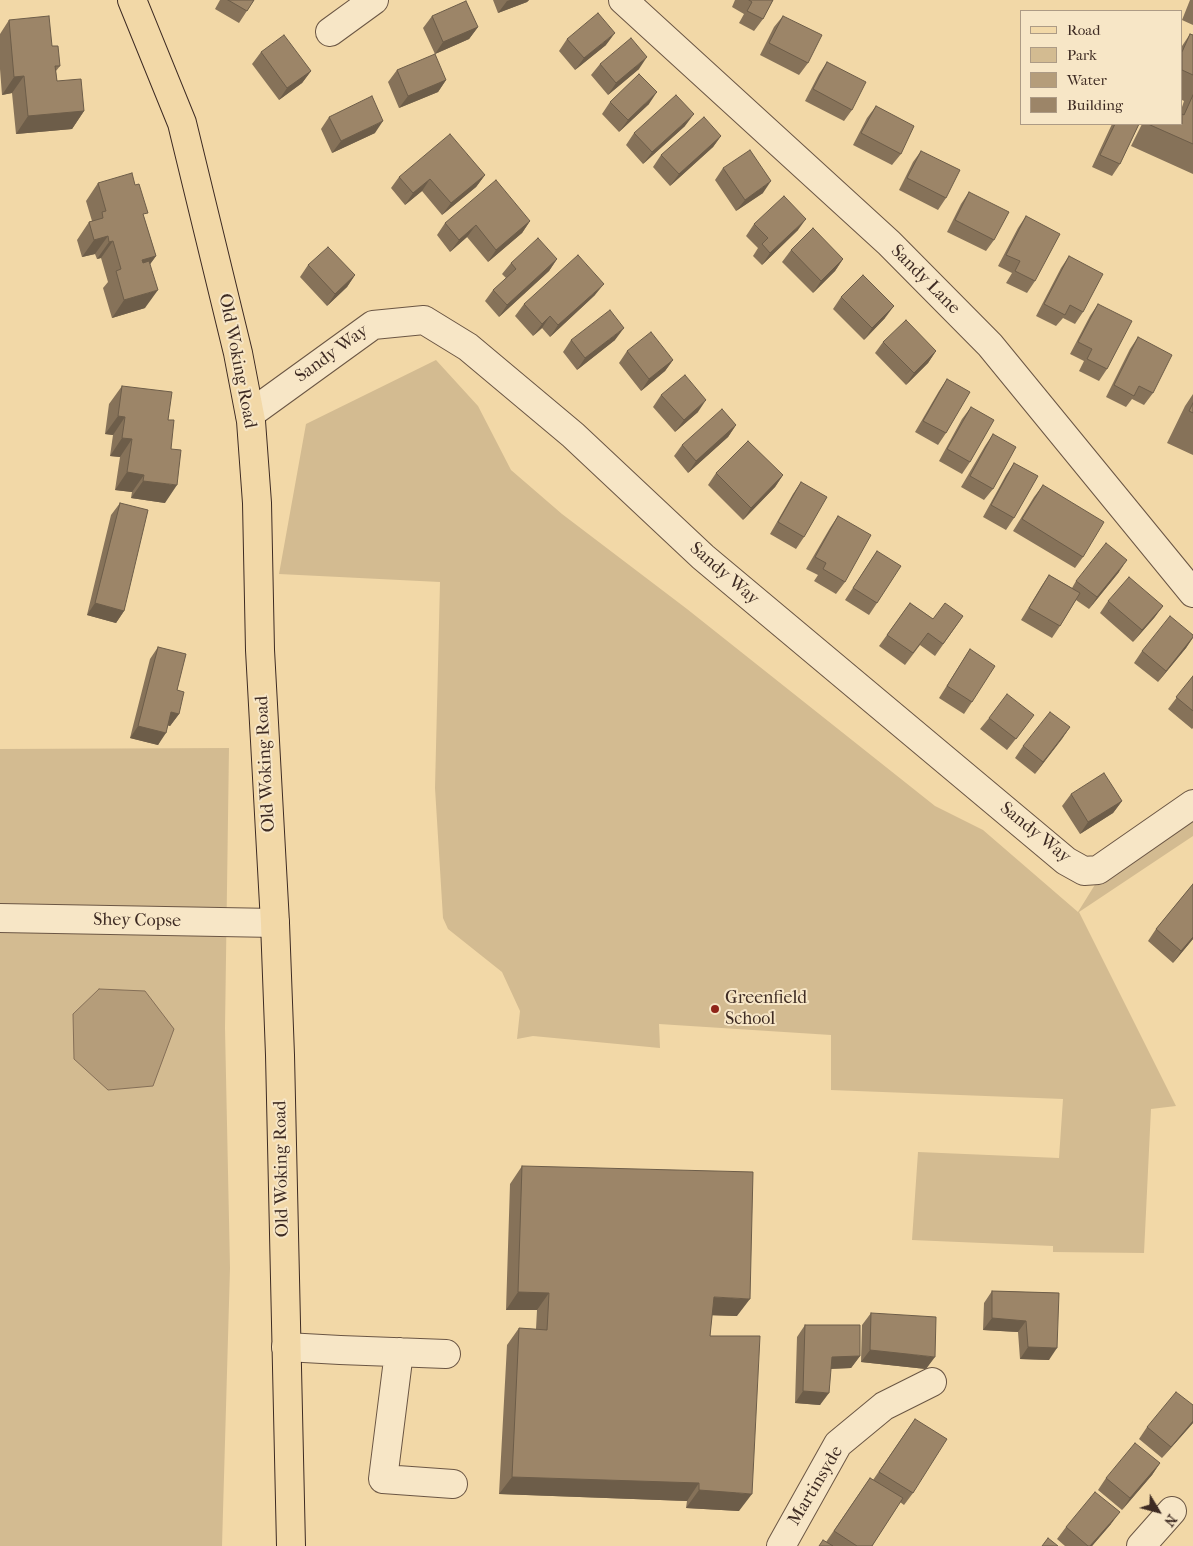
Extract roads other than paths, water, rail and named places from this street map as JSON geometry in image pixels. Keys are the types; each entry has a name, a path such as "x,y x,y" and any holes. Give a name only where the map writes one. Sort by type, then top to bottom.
{"main road":[{"name":"Old Woking Road","path":"132,0 182,123 238,353 250,414 257,503 260,650 275,923 291,1546"}],"street":[{"path":"330,32 374,0"},
{"name":"Sandy Lane","path":"623,0 889,243 990,345 1193,593"},
{"name":"Sandy Way","path":"250,414 373,325 424,320 468,347 573,435 703,557 1066,861 1084,871 1098,870 1193,804"},
{"name":"Shey Copse","path":"0,918 275,923"},
{"path":"286,1347 446,1354"},
{"path":"399,1352 383,1479 454,1484"},
{"name":"Martinsyde","path":"781,1546 838,1444 884,1406 932,1382"},
{"path":"1141,1546 1172,1511"}],"water":[{"path":"99,989 145,991 174,1029 153,1086 108,1090 74,1059 73,1014"}],"place":[{"name":"Greenfield School","path":"715,1009"}]}
